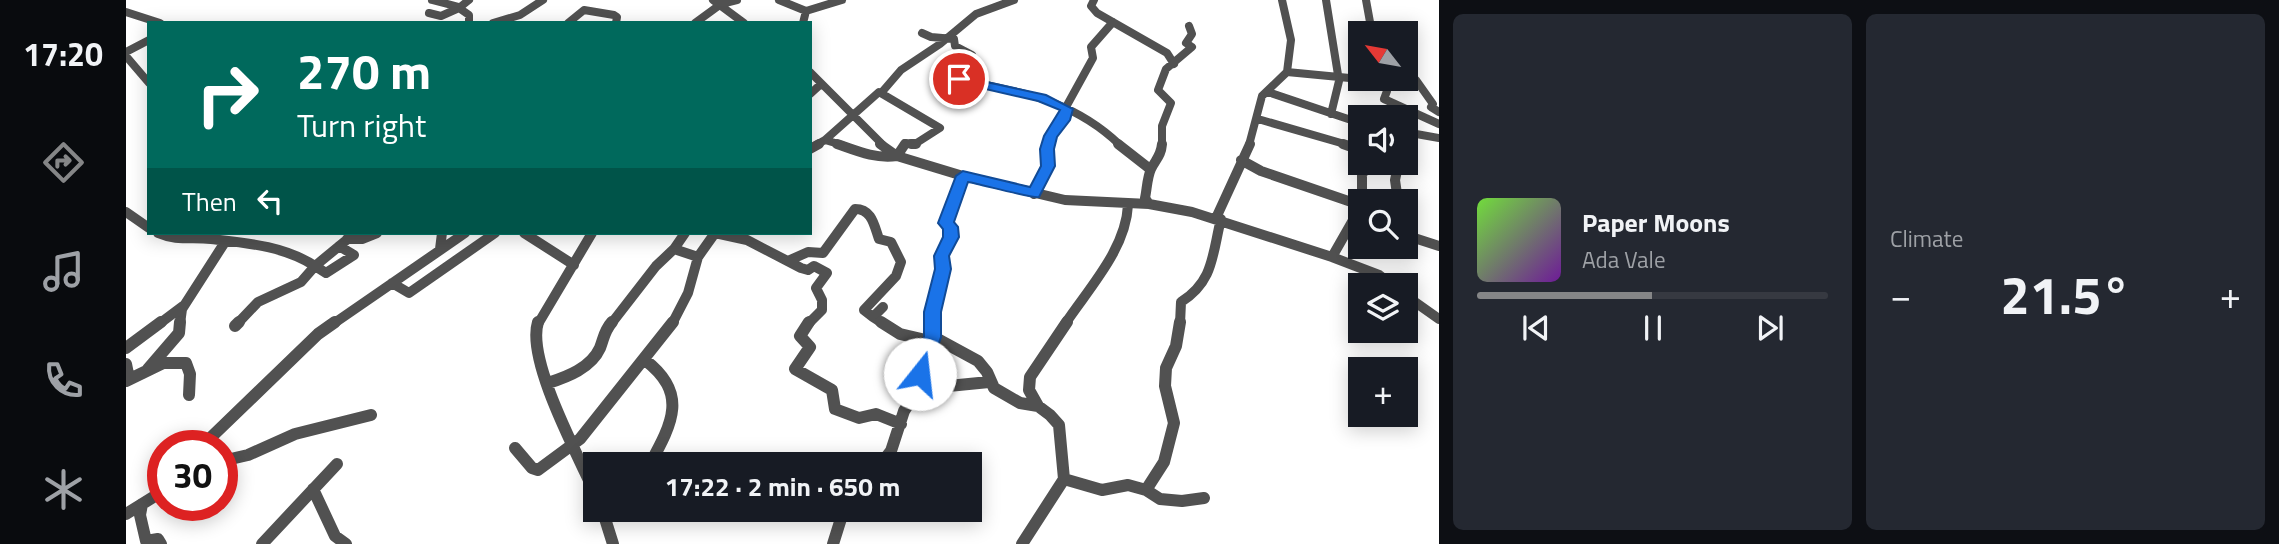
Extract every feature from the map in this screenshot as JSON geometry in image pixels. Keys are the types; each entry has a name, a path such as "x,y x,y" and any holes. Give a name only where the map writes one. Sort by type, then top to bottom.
{"street":[{"path":"432,0 459,7 468,15 469,21"},
{"path":"429,13 441,16 469,0"},
{"path":"500,21 520,15 543,0"},
{"path":"697,21 718,3 737,0"},
{"path":"779,0 806,11 842,0"},
{"path":"812,148 881,92 887,83 915,58 931,50 980,11 1014,0"},
{"path":"1094,0 1092,8 1167,53 1174,64"},
{"path":"1282,0 1291,40 1287,72"},
{"path":"1326,0 1339,88 1331,114"},
{"path":"1366,0 1369,21"},
{"path":"570,21 593,1"},
{"path":"718,3 738,21"},
{"path":"584,10 614,15 616,21"},
{"path":"804,21 806,11"},
{"path":"126,12 154,21"},
{"path":"1034,194 1048,166 1047,149 1050,136 1063,120 1066,107 1093,58 1091,47 1114,22"},
{"path":"1149,204 1145,198 1150,169 1161,156 1162,126 1171,103 1158,90 1166,69 1192,47 1186,44 1192,34 1189,26"},
{"path":"922,33 935,39 949,36 954,39 955,46 972,55 958,76 959,79 1042,97 1066,107 1094,122 1130,155 1146,163 1150,169"},
{"path":"147,41 126,54 147,80"},
{"path":"1146,490 1164,462 1174,423 1165,386 1166,368 1176,346 1181,302 1197,292 1205,282 1219,219 1241,160 1251,142 1262,96 1287,72 1348,78"},
{"path":"812,74 878,142 897,156"},
{"path":"1418,83 1433,104 1431,107 1439,113 1429,120"},
{"path":"812,92 821,84"},
{"path":"1387,91 1384,99 1439,124"},
{"path":"881,92 940,128 915,144 905,143 897,156"},
{"path":"1268,92 1348,119"},
{"path":"1258,119 1348,145"},
{"path":"1418,136 1439,138"},
{"path":"825,139 881,156 897,156 963,176 1015,186 1034,194 1065,200 1149,204 1219,219 1374,273"},
{"path":"1241,160 1261,171 1348,206"},
{"path":"890,452 904,411 918,389 923,359 931,339 932,312 943,269 942,256 951,237 950,227 946,223 963,176"},
{"path":"1022,544 1064,479 1059,425 1038,406 1029,390 1030,377 1111,256 1127,223 1128,205"},
{"path":"790,260 808,252 823,253 855,209 864,210 871,216 879,239 891,242 901,262 896,276 864,307 873,317 900,334 931,339 978,361 987,372 989,382 994,388 1020,403 1038,406"},
{"path":"126,212 147,227"},
{"path":"1332,257 1348,229"},
{"path":"162,235 171,239 209,239 286,250 326,273 354,255 347,239"},
{"path":"235,326 258,302 295,286 347,239 362,239 372,235"},
{"path":"440,249 442,235"},
{"path":"218,430 300,349 461,235"},
{"path":"464,235 477,247"},
{"path":"392,283 410,293 492,235"},
{"path":"527,235 574,265"},
{"path":"583,466 534,346 535,324 591,235"},
{"path":"548,383 567,377 595,356 604,345 603,334 684,235"},
{"path":"515,448 532,468 538,471 580,439 669,329 688,293 698,257 711,235 749,237 801,268 808,270 814,266 827,273 816,288 822,300 822,310 815,319 805,324 800,336 810,347 795,369 832,390 835,409 845,415 859,418 876,414 901,424"},
{"path":"1418,239 1439,246"},
{"path":"148,369 178,333 182,309 225,242"},
{"path":"674,250 698,257"},
{"path":"128,345 185,304"},
{"path":"1418,304 1439,319"},
{"path":"873,317 883,307"},
{"path":"645,360 664,377 673,391 673,414 656,452"},
{"path":"126,364 128,380 166,363 186,363 190,374 190,395"},
{"path":"918,389 989,382"},
{"path":"238,457 295,434 371,415"},
{"path":"262,544 313,489 323,483 337,464"},
{"path":"1064,479 1102,489 1128,485 1146,490 1160,499 1190,501 1204,498"},
{"path":"313,489 335,536 346,544"},
{"path":"126,514 147,501"},
{"path":"142,504 139,515 144,522 144,539 146,541 158,538 161,544"},
{"path":"608,522 613,544"},
{"path":"833,544 840,522"}],"route":[{"path":"920,374 932,337 932,312 943,269 942,256 950,243 950,227 946,223 963,176 1015,186 1034,194 1048,166 1047,149 1050,136 1063,120 1067,109 1042,97 959,79"}]}
